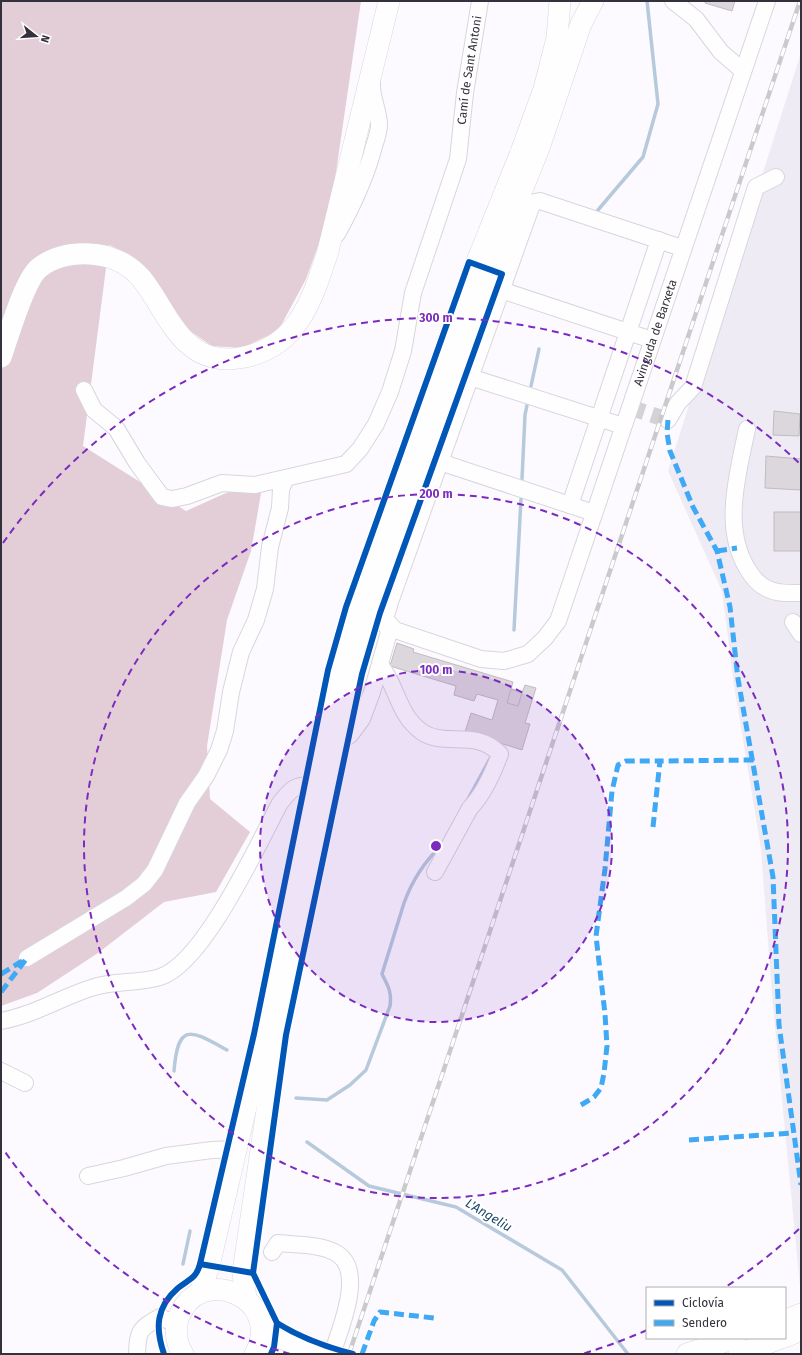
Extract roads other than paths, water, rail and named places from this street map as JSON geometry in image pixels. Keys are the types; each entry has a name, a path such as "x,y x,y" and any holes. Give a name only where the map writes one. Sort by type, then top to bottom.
{"main road":[{"path":"1,357 21,302 37,269 66,256 79,254 103,255 121,262 140,276 190,346 212,357 233,359 254,356 274,347 290,333 304,312 328,251 389,1"},
{"path":"200,1293 209,1266 263,1034 338,672 357,605 476,264 521,152 544,89 557,38 560,1"},
{"path":"246,1299 243,1272 278,1035 354,672 379,613 490,269 539,148 581,24 593,1"},
{"path":"183,1354 176,1338 176,1324 185,1306 200,1293 224,1289 246,1299 256,1312 261,1326 260,1340 255,1354"},
{"path":"786,1320 801,1314"},
{"path":"261,1326 281,1338 321,1354"},
{"path":"786,1336 801,1330"},
{"path":"687,1354 731,1339"},
{"path":"739,1354 778,1339"}],"street":[{"name":"Camí de Sant Antoni","path":"84,390 94,410 116,428 137,463 162,496 172,499 187,496 222,484 255,485 346,464 360,449 376,424 390,392 399,364 413,293 452,178 462,139 465,93 480,1"},
{"path":"672,1 696,19 721,52 743,71"},
{"name":"Avinguda de Barxeta","path":"379,613 395,630 482,659 504,661 528,654 558,621 682,248 767,1"},
{"path":"668,420 678,404 693,387 756,188 776,177"},
{"path":"339,742 350,735 362,719 380,665 388,632 379,613 440,462 531,207 535,202 540,201 682,248"},
{"path":"570,505 659,240"},
{"path":"501,290 652,340"},
{"path":"470,376 623,426"},
{"path":"747,429 734,506 734,534 737,548 746,568 758,584 777,592 801,593"},
{"path":"440,462 594,513"},
{"path":"27,958 126,898 144,884 155,870 187,803 206,776 219,750 226,731 231,692 240,652 256,620 265,589 270,547 280,508 281,489 286,478"},
{"path":"380,665 388,675 401,710 422,732 434,737 467,738 492,746 500,754 494,769 476,802 470,808 435,872"},
{"path":"1,1021 18,1018 91,988 112,982 144,980 161,977 179,965 200,943 221,914 280,803 291,789 305,784 314,785"},
{"path":"1,1071 25,1083"},
{"path":"88,1176 166,1156 212,1150 237,1149"},
{"path":"272,1252 278,1243 312,1247 335,1253 345,1261 350,1274 350,1295 332,1354"},
{"path":"137,1354 137,1338 142,1328 160,1318 176,1324"}],"waterway":[{"path":"598,210 643,157 658,104 647,1"},
{"path":"531,386 539,349"},
{"path":"522,479 525,415 527,405"},
{"path":"514,630 521,499"},
{"path":"467,801 491,757"},
{"path":"296,1098 327,1100 350,1085 366,1070 390,1006 390,993 382,974 404,903 419,872 441,846"},
{"path":"174,1071 179,1044 183,1037 189,1034 205,1038 227,1050"},
{"name":"L'Angeliu","path":"307,1142 369,1186 456,1207 562,1270 628,1354"},
{"path":"183,1264 190,1231"}],"tunnel":[{"path":"629,407 668,420"}],"railway":[{"path":"349,1354 800,1"}]}
